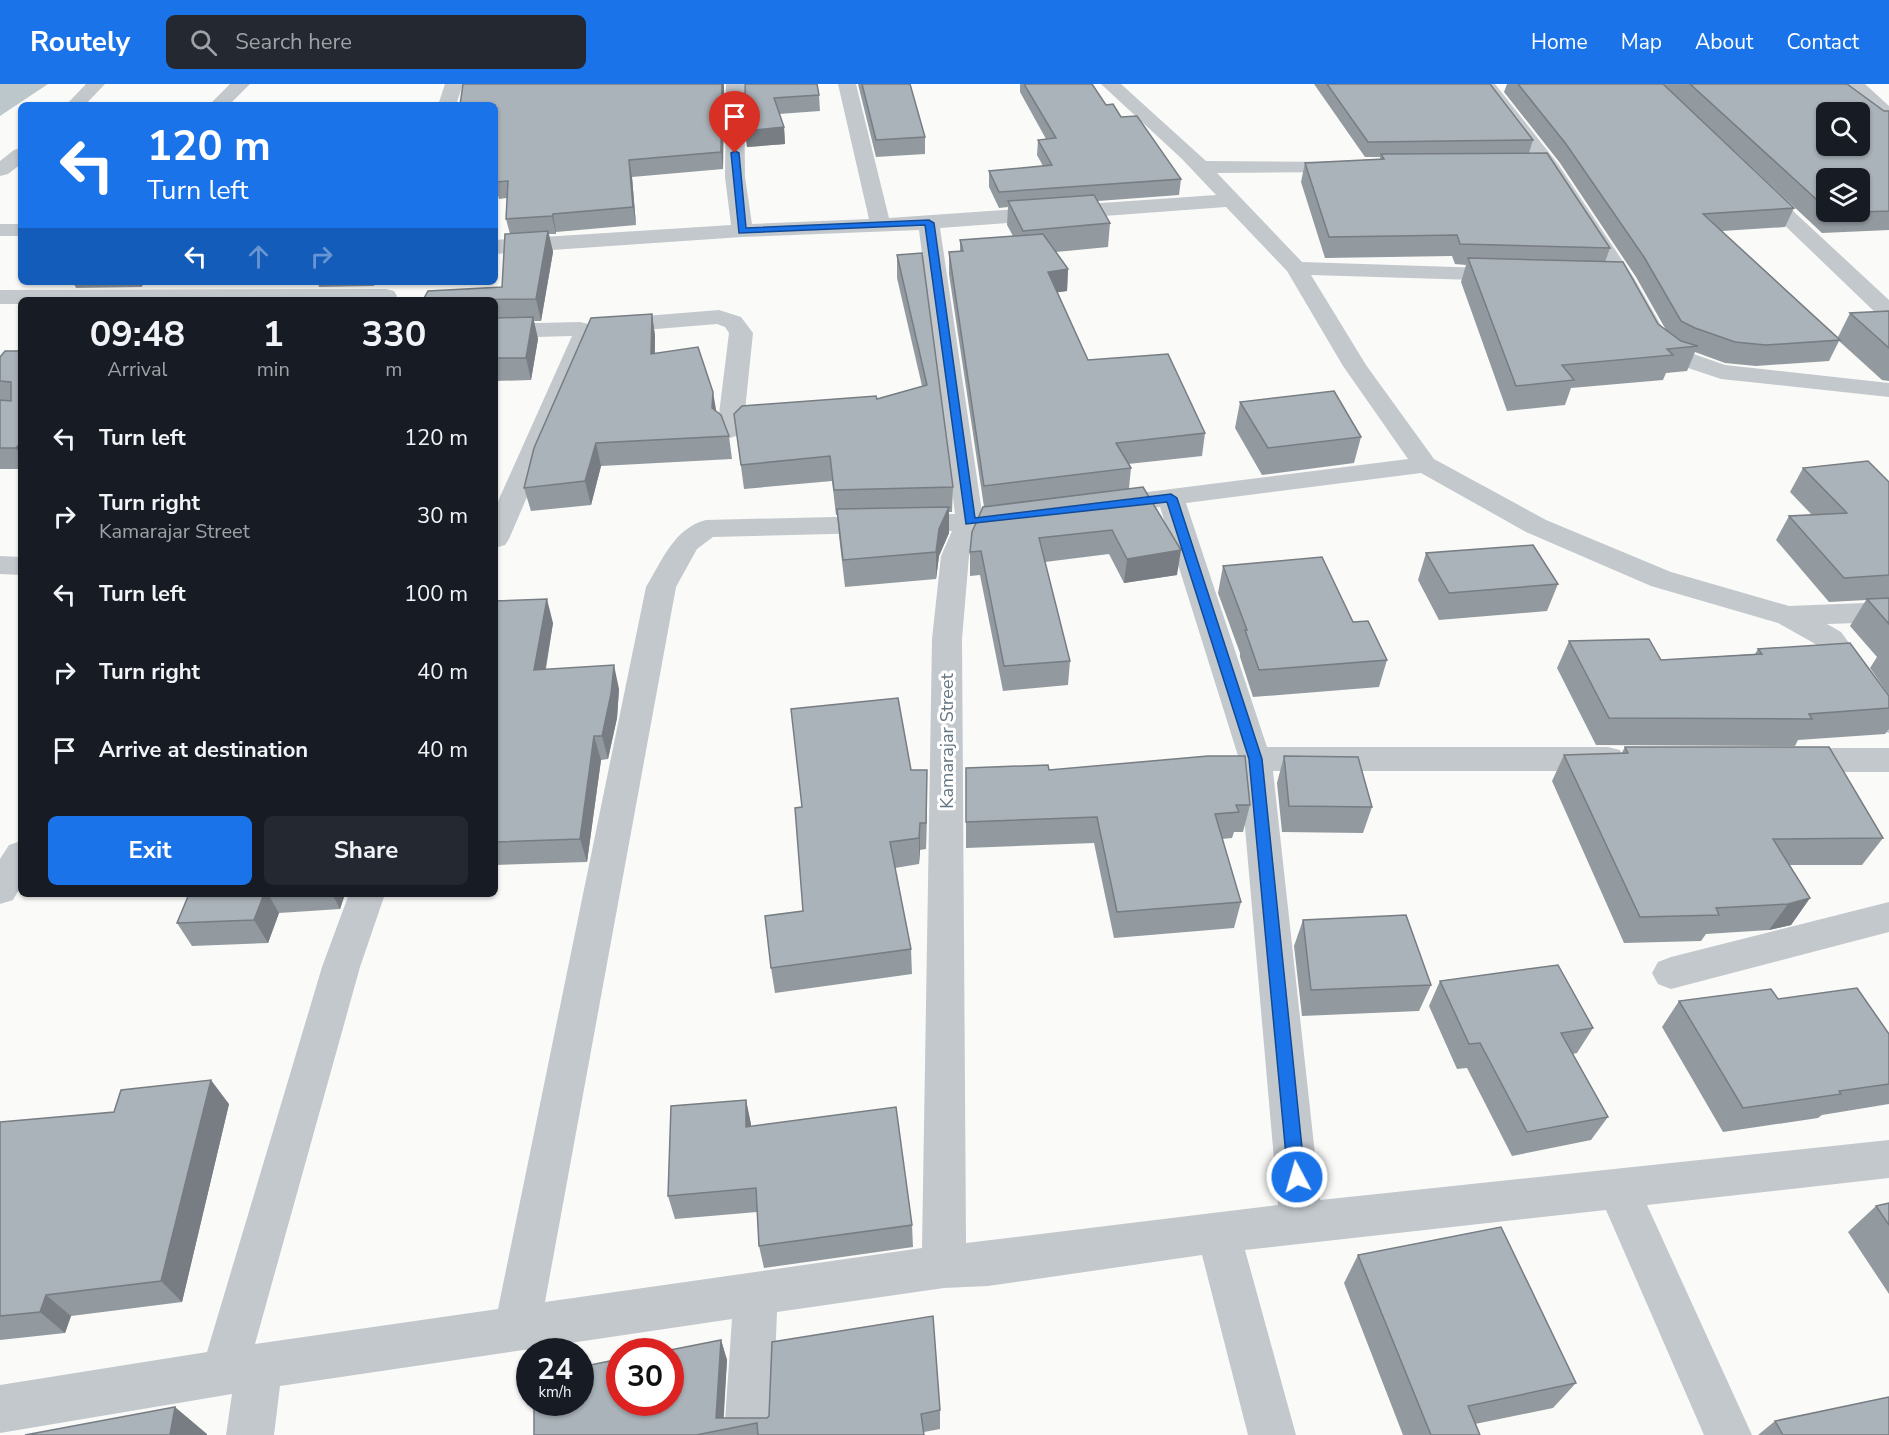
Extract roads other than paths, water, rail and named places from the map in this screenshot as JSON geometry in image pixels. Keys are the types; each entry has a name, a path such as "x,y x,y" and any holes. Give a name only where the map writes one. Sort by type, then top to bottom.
{"street":[{"path":"78,102 96,84"},
{"path":"221,102 241,84"},
{"path":"448,102 454,84"},
{"path":"735,84 735,177 742,231"},
{"path":"847,84 880,223"},
{"path":"1110,84 1201,167 1296,268 1355,366 1425,465 1536,526 1661,579 1788,616 1830,639 1889,722"},
{"path":"1485,84 1548,164 1623,278 1662,347 1676,356 1721,372 1889,390"},
{"path":"1854,84 1889,116"},
{"path":"1,170 18,156"},
{"path":"1524,164 1548,164"},
{"path":"1201,167 1369,165"},
{"path":"1741,173 1889,313"},
{"path":"498,247 880,223 929,223 1233,200"},
{"path":"929,223 970,522"},
{"path":"0,230 18,230"},
{"path":"1296,268 1530,275"},
{"path":"1600,277 1623,278"},
{"path":"0,297 388,293"},
{"path":"498,331 580,329 719,317 733,322 741,333 730,430"},
{"path":"498,532 584,336 580,329"},
{"path":"1088,508 1425,465"},
{"path":"1171,498 1255,759 1301,1223"},
{"path":"516,1328 661,587 686,544 706,529 970,522 1041,513"},
{"name":"Kamarajar Street","path":"944,1266 947,639 955,556 970,522"},
{"path":"0,565 18,566"},
{"path":"1788,616 1889,612"},
{"path":"1255,759 1638,759"},
{"path":"1758,759 1889,760"},
{"path":"0,890 18,860"},
{"path":"250,1435 242,1369 341,968 366,897"},
{"path":"1671,973 1889,917"},
{"path":"0,1409 242,1369 944,1266 988,1264 1301,1223 1889,1159"},
{"path":"1618,1189 1728,1435"},
{"path":"1218,1233 1272,1435"},
{"path":"748,1435 756,1292"}]}
